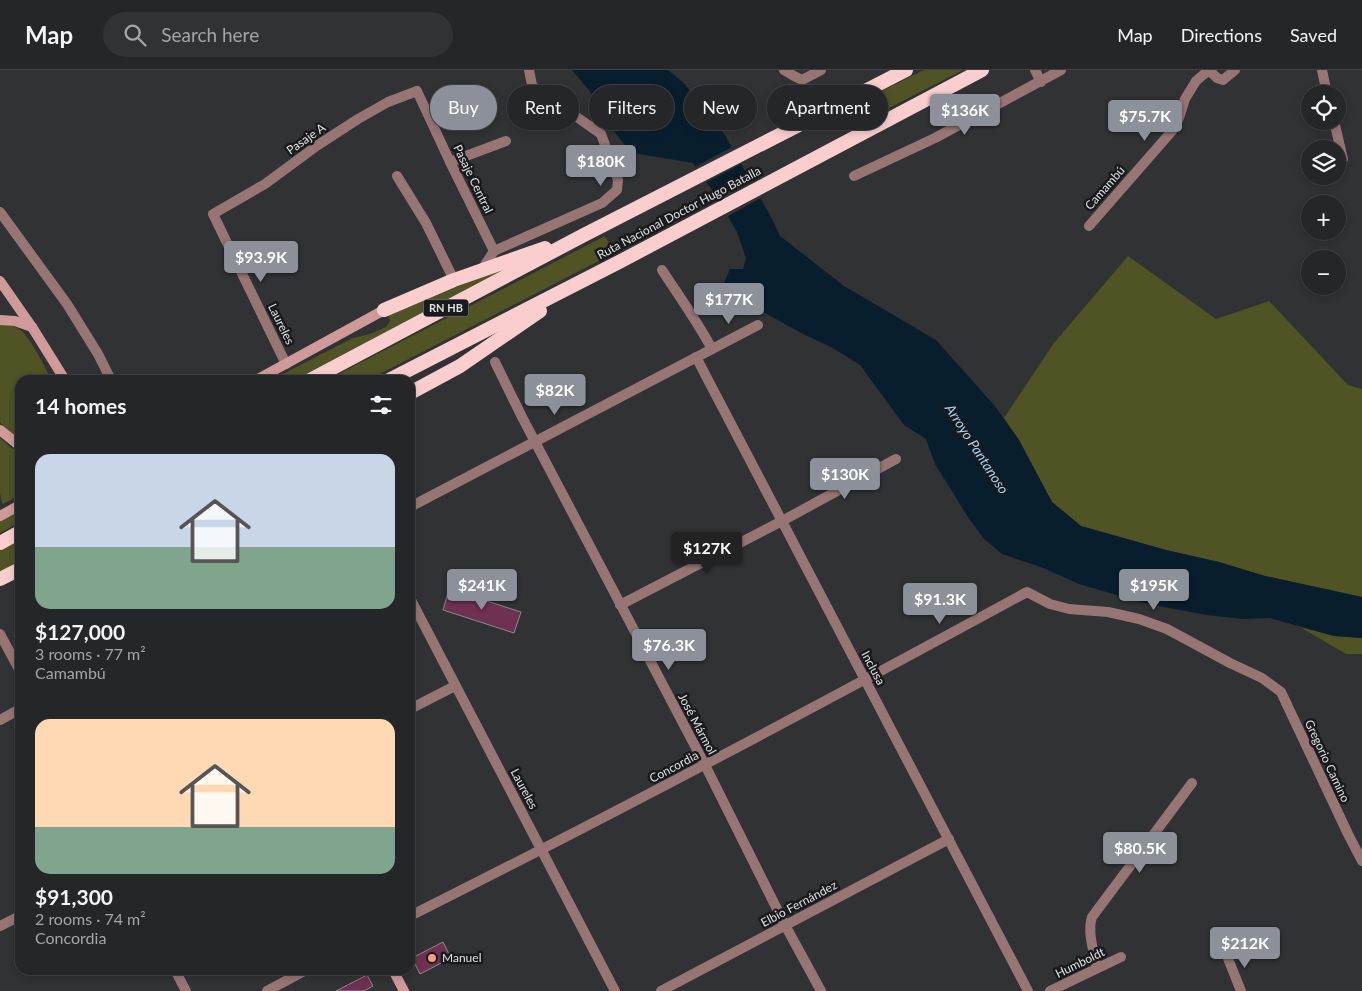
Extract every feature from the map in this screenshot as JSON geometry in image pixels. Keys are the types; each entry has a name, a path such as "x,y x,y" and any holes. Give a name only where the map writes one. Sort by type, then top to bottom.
{"highway":[{"name":"Ruta Nacional Doctor Hugo Batalla","path":"319,375 603,225 906,70"},
{"name":"Ruta Nacional Doctor Hugo Batalla","path":"399,375 621,261 982,70"},
{"path":"384,310 454,280 582,236"},
{"path":"415,390 460,366 521,323 603,270"},
{"path":"0,543 15,535"},
{"path":"0,580 15,572"}],"main road":[{"path":"1,286 32,327 62,375"},
{"path":"265,375 384,310"},
{"path":"0,320 15,321 32,327"},
{"path":"0,430 15,442"},
{"path":"0,516 15,508"},
{"path":"396,975 404,991"}],"street":[{"path":"481,270 494,251 602,203 617,190 618,180 601,134 552,99 538,92 532,85 529,70"},
{"path":"784,70 802,80 821,70"},
{"path":"1035,70 1041,82"},
{"path":"854,176 934,138 1061,70"},
{"name":"Camambú","path":"1089,226 1172,131 1185,100 1196,81 1209,70 1217,78 1223,80 1235,70"},
{"path":"1322,70 1325,85"},
{"name":"Pasaje Central","path":"417,91 494,251"},
{"name":"Pasaje A","path":"213,214 265,184 318,145 358,119 388,102 417,91"},
{"path":"450,162 506,142"},
{"path":"397,176 426,223 454,280"},
{"path":"0,212 67,304 98,354 108,375"},
{"name":"Laureles","path":"213,214 286,364"},
{"path":"662,270 686,308 698,322 712,348"},
{"path":"415,503 758,324"},
{"name":"Inclusa","path":"696,357 1028,991"},
{"name":"José Mármol","path":"495,362 534,442 705,765 821,991"},
{"path":"620,605 896,459"},
{"name":"Concordia","path":"415,914 705,765 1027,592"},
{"name":"Gregorio Camino","path":"1027,592 1050,604 1069,609 1108,612 1139,619 1167,629 1262,678 1281,692 1362,861"},
{"name":"Laureles","path":"415,608 615,991"},
{"path":"0,634 15,662"},
{"path":"415,706 456,686"},
{"path":"0,720 15,712"},
{"path":"1097,968 1091,936 1090,923 1092,917 1192,783"},
{"name":"Elbio Fernández","path":"662,991 949,839"},
{"path":"0,926 15,918"},
{"path":"1227,956 1241,991"},
{"name":"Humboldt","path":"1050,991 1121,957"},
{"path":"178,975 186,991"},
{"path":"267,991 297,975"}],"green space":[{"path":"924,70 963,70 888,108 888,88"},
{"path":"605,236 614,253 378,375 337,375"},
{"path":"1128,256 1216,319 1269,301 1348,385 1362,389 1362,597 1265,576 1081,526 1052,502 1019,440 1004,418 1054,343"},
{"path":"508,268 304,375 281,375 353,338 370,334 386,327 390,320 388,315 486,275"},
{"path":"0,324 10,325 23,333 49,375 15,375 15,436 0,422"},
{"path":"0,438 15,450 15,498 3,504 0,493"},
{"path":"15,514 15,525 0,533 0,521"},
{"path":"15,544 15,564 0,572 0,551"},
{"path":"1300,627 1334,636 1362,638 1362,654 1346,654"}],"water":[{"name":"Arroyo Pantanoso","path":"572,70 668,70 684,83 686,85 684,85 684,130 721,130 780,236 844,286 936,340 994,405 1019,440 1052,502 1081,526 1265,576 1362,597 1362,638 1334,636 1270,618 1243,619 1207,615 1148,604 1079,584 1041,567 1002,554 984,539 968,517 935,464 926,439 904,425 860,365 831,347 747,303 724,283 730,269 743,269 746,258 737,232 717,197 693,163 639,154 624,144 613,130 674,130 674,85 589,85 589,90"}],"pier":[{"path":"734,146 743,163 705,183 693,168"},
{"path":"752,179 763,197 726,217 715,198"}],"building":[{"path":"449,589 521,612 514,633 443,610"},
{"name":"Manuel","path":"443,942 451,958 420,974 415,964 415,956"},
{"path":"367,975 373,986 364,991 336,991"}],"place":[{"name":"Manuel","path":"432,958"}]}
